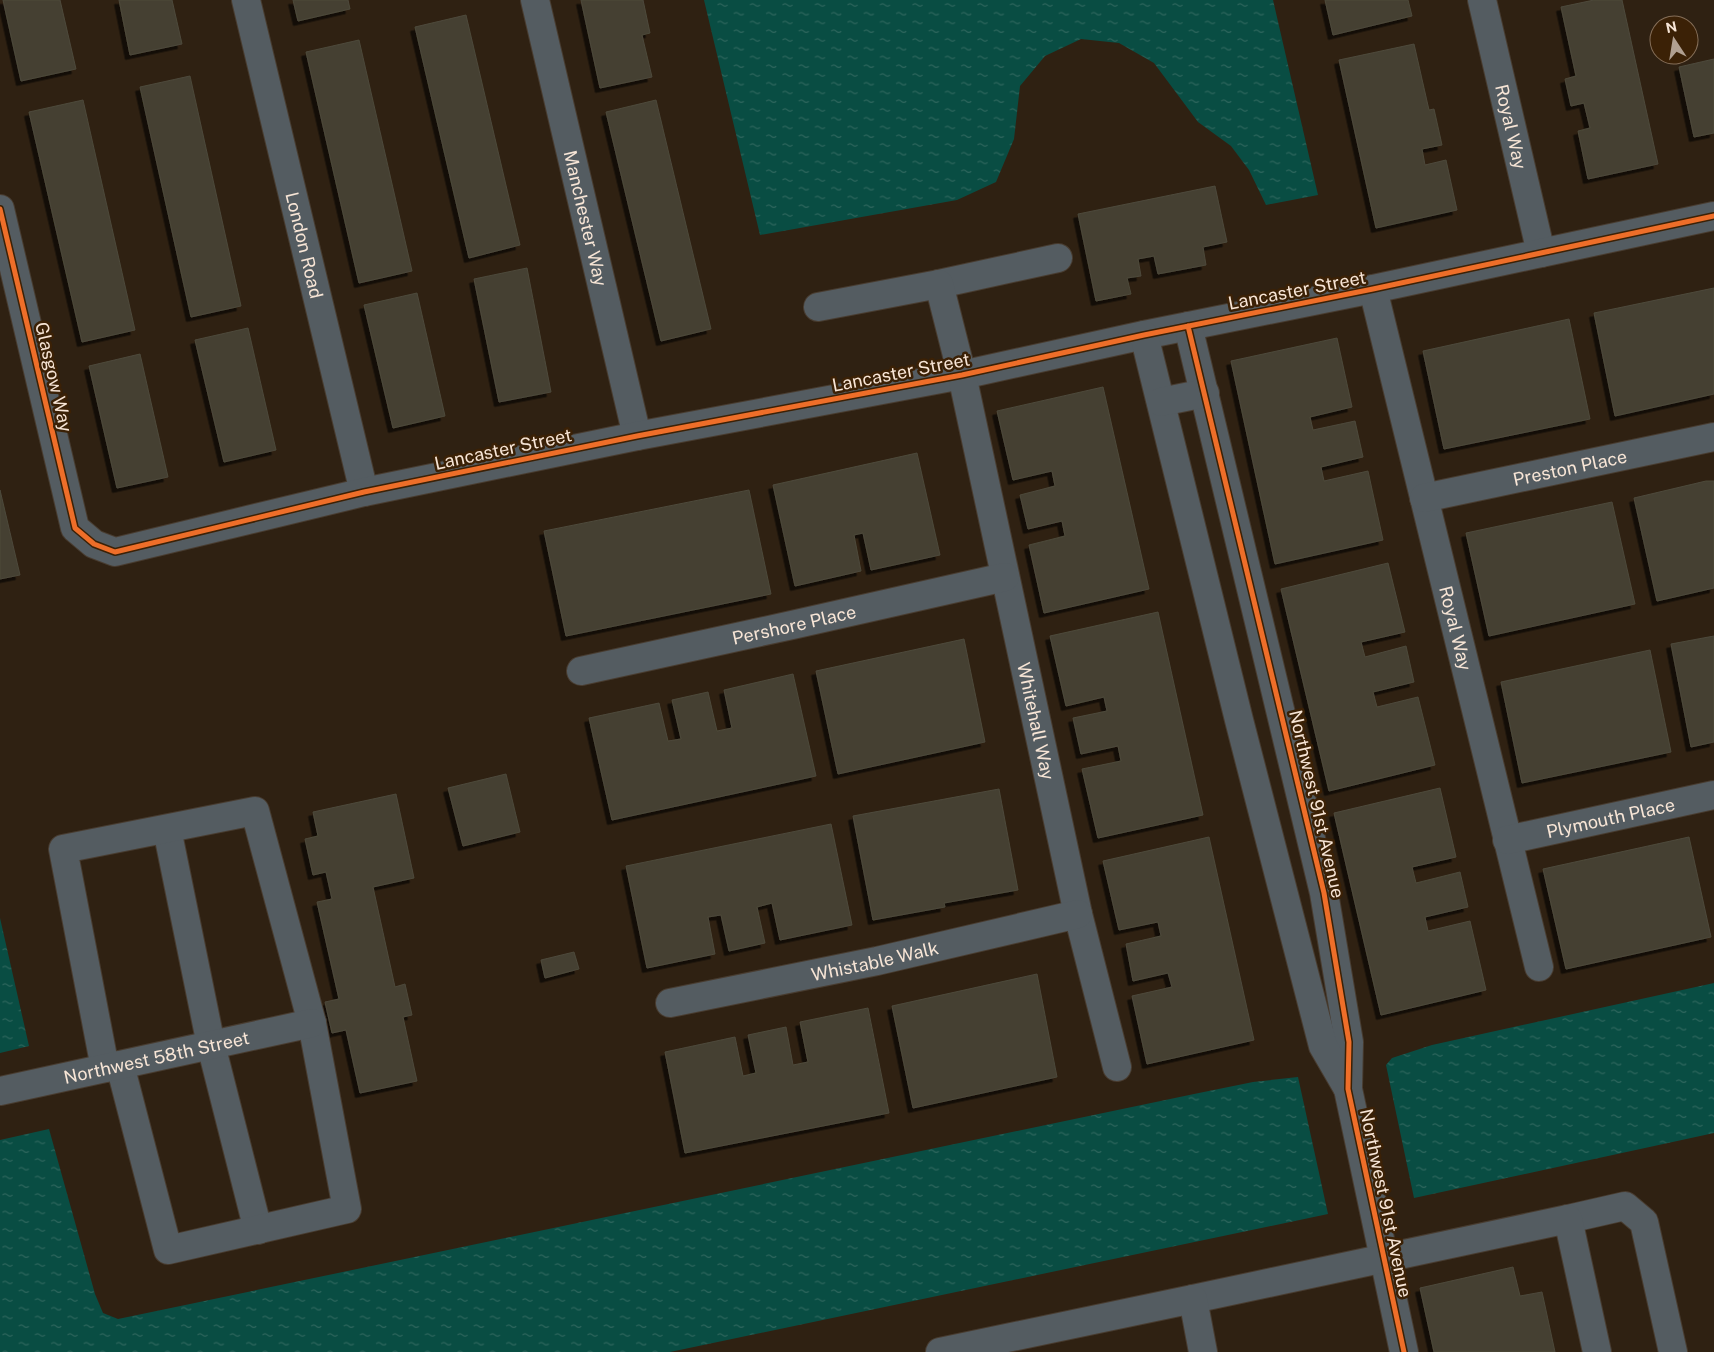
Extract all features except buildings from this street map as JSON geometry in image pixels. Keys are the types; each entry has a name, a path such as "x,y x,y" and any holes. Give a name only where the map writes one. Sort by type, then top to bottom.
{"street":[{"name":"London Road","path":"246,0 364,492"},
{"name":"Manchester Way","path":"534,0 636,436"},
{"name":"Royal Way","path":"1482,0 1541,253"},
{"name":"Glasgow Way","path":"0,209 75,528 94,544"},
{"name":"Lancaster Street","path":"94,544 116,552 364,492 636,436 962,375 1714,216"},
{"path":"818,307 939,284 1058,258"},
{"name":"Whitehall Way","path":"939,284 962,375 1078,914 1117,1067"},
{"name":"Royal Way","path":"1373,289 1539,967"},
{"name":"Northwest 91st Avenue","path":"1188,326 1326,902 1349,1042 1348,1089 1404,1352"},
{"name":"Northwest 91st Avenue","path":"1144,335 1239,720 1323,1046 1348,1089"},
{"path":"1161,402 1205,393"},
{"name":"Preston Place","path":"1424,498 1714,437"},
{"name":"Pershore Place","path":"581,670 1005,577"},
{"path":"1239,720 1280,708"},
{"name":"Plymouth Place","path":"1507,840 1714,795"},
{"path":"255,812 312,1024 347,1209 168,1250 113,1067 62,849 167,829 255,812"},
{"path":"167,829 211,1046 258,1230"},
{"path":"1288,910 1326,902"},
{"name":"Whistable Walk","path":"670,1003 877,961 1078,914"},
{"name":"Northwest 58th Street","path":"0,1092 312,1024"},
{"path":"940,1352 1626,1206 1644,1222 1672,1352"},
{"path":"1568,1219 1597,1352"},
{"path":"1193,1299 1203,1352"}],"water":[{"path":"704,0 1273,0 1318,195 1266,205 1249,170 1231,146 1198,122 1154,63 1119,43 1081,39 1045,56 1020,86 1014,139 996,182 957,200 760,235"},
{"path":"0,918 29,1046 0,1053"},
{"path":"1714,983 1714,1133 1414,1198 1386,1065 1392,1058 1432,1045"},
{"path":"1298,1077 1328,1214 670,1352 0,1352 0,1140 49,1129 95,1294 103,1313 118,1319 1194,1094 1253,1082"}],"cycle path":[{"path":"0,209 75,528 94,544 115,552 364,492 637,436 962,375 1714,216"},
{"path":"1188,326 1324,893 1349,1042 1348,1089 1404,1352"}]}
